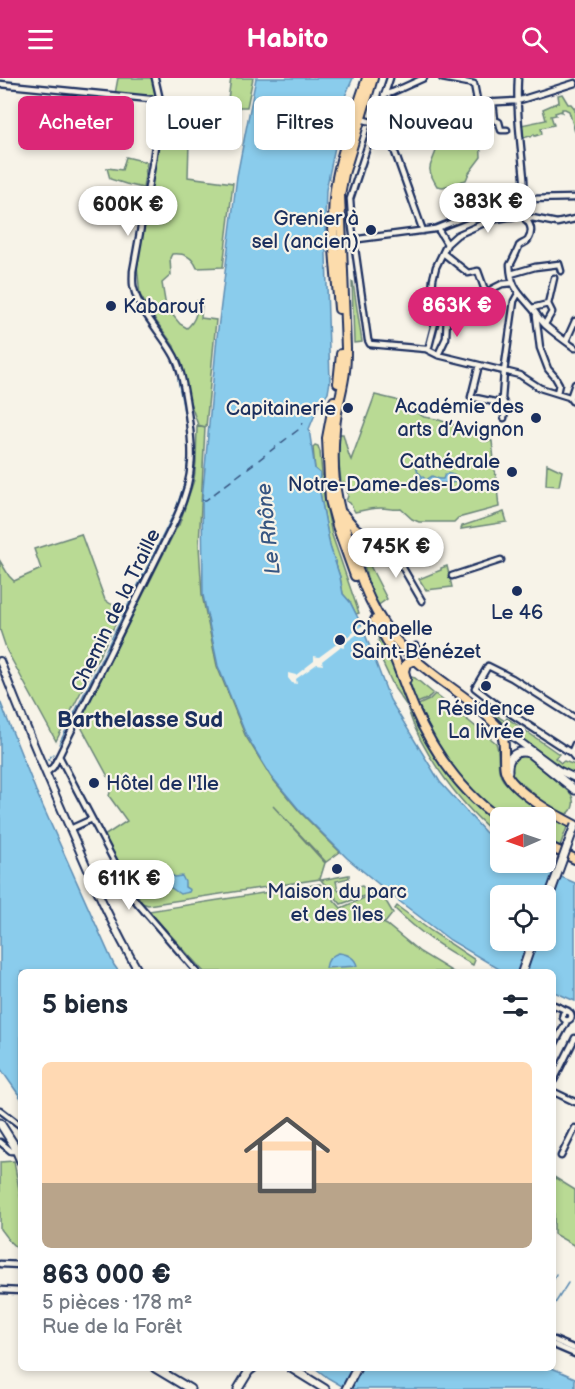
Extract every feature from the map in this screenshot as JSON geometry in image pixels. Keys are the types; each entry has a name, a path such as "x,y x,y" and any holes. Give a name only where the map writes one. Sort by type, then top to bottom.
{"main road":[{"path":"367,78 339,201 341,357 327,438 330,500 345,550 391,650 424,730 442,760 469,794 490,812"},
{"path":"373,78 337,179 333,214 340,242 346,348 345,372 334,442 335,482 339,509 373,613 408,653 501,730 505,769 509,779 539,805 575,826 553,885"},
{"path":"339,509 364,538"},
{"path":"336,526 349,540"},
{"path":"349,540 364,538"},
{"path":"364,538 358,550 366,593"},
{"path":"345,550 349,540"},
{"path":"408,653 404,663 408,692"},
{"path":"404,671 407,663 418,661"},
{"path":"515,784 508,771 508,761 522,751 529,753 575,790"},
{"path":"556,850 575,859"},
{"path":"523,969 529,951"},
{"path":"0,1122 17,1151"},
{"path":"160,1371 190,1389"},
{"path":"238,1389 249,1371"},
{"path":"296,1371 325,1389"},
{"path":"346,1389 355,1371"}],"street":[{"name":"Chemin de la Traille","path":"155,78 159,96"},
{"path":"384,95 390,78"},
{"path":"384,95 424,78"},
{"path":"442,78 474,84 477,96"},
{"path":"518,78 517,129 524,180 523,200 525,218 533,232 526,242 518,247 510,265 511,274 518,294 536,315 575,348"},
{"path":"494,102 517,100 575,83 571,78"},
{"path":"0,84 146,99"},
{"path":"494,111 495,120 499,122 501,130 507,130"},
{"path":"358,118 367,121"},
{"path":"367,147 350,199 352,240 370,344 428,350 438,355 520,375 540,388 573,400 575,384"},
{"name":"Chemin de la Traille","path":"45,773 53,767 59,756 175,521 188,485 192,438 181,372 176,358 137,299 133,288 132,271 154,150"},
{"path":"394,150 423,231"},
{"path":"352,240 438,229 483,210 523,200 575,198"},
{"path":"428,350 435,323 432,291 436,267 447,244 457,235 502,217 532,218 557,223 575,219"},
{"path":"438,229 447,244"},
{"path":"443,253 468,273 478,271 487,296"},
{"path":"511,274 535,267 559,264 561,271"},
{"path":"545,324 552,312 548,304 554,278"},
{"path":"462,309 483,299 492,289 502,284 513,283"},
{"path":"504,418 506,407 502,399 504,372 514,301 518,294"},
{"path":"532,308 548,304"},
{"path":"438,355 446,338 447,315"},
{"path":"536,315 540,348 548,369 559,384 558,393"},
{"path":"566,341 575,321"},
{"path":"479,365 471,397 504,404"},
{"path":"364,538 382,548 400,563 414,589 422,596"},
{"path":"452,576 501,560"},
{"path":"408,653 416,646"},
{"path":"0,661 45,773 103,903 137,969"},
{"path":"575,718 512,678 488,666 476,688 575,758"},
{"path":"501,730 549,764 575,778"},
{"path":"571,753 575,744"},
{"path":"59,756 134,899 194,969"},
{"path":"70,829 92,819"},
{"path":"556,1007 569,1016 556,1041"},
{"path":"556,1069 575,1038"},
{"path":"556,1093 575,1102"},
{"path":"0,1110 18,1124"},
{"path":"0,1122 7,1115"},
{"path":"561,1156 575,1128"},
{"path":"0,1142 11,1139"},
{"path":"0,1142 11,1151 17,1151"},
{"path":"0,1264 18,1265"},
{"path":"0,1290 18,1291"},
{"path":"556,1341 575,1349"},
{"path":"556,1346 575,1354"},
{"path":"308,1389 313,1381"}],"green space":[{"path":"118,78 153,78 158,96 146,97 115,94"},
{"path":"231,78 253,78 247,107 242,107 242,96 229,96"},
{"path":"562,94 568,104 575,109 575,132 569,111 562,109 562,112 551,116 554,125 541,128 542,134 523,138 521,125 546,120 543,109 559,102 558,95"},
{"path":"157,150 189,150 188,177 233,183 223,267 197,268 187,256 172,254 170,258 171,275 162,283 166,307 180,324 187,328 192,322 196,313 197,301 202,301 201,318 216,320 206,427 198,425 174,346 140,295 137,265"},
{"path":"436,150 481,150 481,157 466,180 443,187 437,186 430,172"},
{"path":"126,157 147,162 143,188 110,179 107,168 122,170"},
{"path":"352,282 362,342 354,343"},
{"path":"375,395 396,400 424,417 479,433 483,441 492,441 499,507 458,518 454,522 419,522 401,509 378,508 355,512 350,503 346,501 348,496 346,483 341,482 338,456 339,434 343,434 351,460"},
{"path":"197,426 205,428 199,545 202,595 217,666 245,735 271,777 300,812 340,852 326,862 273,806 325,863 320,879 148,905 142,903 104,836 127,821 109,796 112,784 79,723 179,525 194,480"},
{"path":"318,446 320,452 324,495 332,535 359,613 356,614 343,594 330,547 319,487 320,474 315,470 313,447"},
{"path":"547,464 562,471 559,486 546,485"},
{"path":"504,512 507,522 461,529 462,526"},
{"path":"81,534 105,600 114,605 125,605 56,741 7,651 0,630 0,561 14,581 41,569 34,549"},
{"path":"365,556 387,599 377,606 370,590 362,557"},
{"path":"447,566 452,587 426,590 419,579"},
{"path":"378,630 394,663 407,706 395,689 379,655"},
{"path":"411,677 433,693 427,699 417,703 409,680"},
{"path":"435,694 496,743 499,771 503,780 534,807 493,807 472,790 441,750 418,705"},
{"path":"410,709 427,743 447,774 458,788 490,818 490,829 446,780 423,745 408,710"},
{"path":"494,709 499,717 505,721 507,718 559,754 555,758 561,763 564,761 575,765 575,775 512,731 492,714"},
{"path":"527,756 571,794 573,805 571,810 567,814 556,810 556,807 550,807 513,776 511,768 513,760"},
{"path":"556,821 567,827 560,846 556,844"},
{"path":"349,875 349,878 336,881 338,890 362,886 370,894 341,904 321,880"},
{"path":"320,884 341,908 380,891 393,913 385,923 381,922 420,952 448,969 201,969 149,911"},
{"path":"397,906 475,960 473,965 423,933 395,909"},
{"path":"14,1161 18,1183 18,1249 0,1229 0,1162"},
{"path":"556,1178 575,1190 575,1246 556,1235"}],"water":[{"name":"Le Rhône","path":"256,78 353,78 346,96 254,96 254,150 334,150 326,190 325,222 330,381 328,393 318,407 309,429 315,469 320,473 319,487 330,546 343,594 350,602 362,626 390,700 440,782 490,836 490,873 552,873 575,883 575,1001 556,993 556,969 499,969 450,940 347,858 301,812 271,776 246,735 218,666 203,595 202,500 217,337 237,176"},
{"path":"418,473 426,480 432,476 443,479 445,474 458,478 452,483 438,483 429,489 425,487"},
{"path":"0,701 36,791 117,969 18,969 18,1094 0,1068"},
{"path":"171,875 182,876 189,892 180,894 167,885 165,880"},
{"path":"339,953 350,957 357,966 326,968 330,958"},
{"path":"556,1370 575,1378 575,1389 347,1389 319,1371"}],"pier":[{"path":"364,624 366,628 345,643 345,648 340,647 322,661 323,665 317,664 296,679 297,684 292,683 288,678 288,673 296,675 314,661 314,656 319,657 338,643 337,636 345,639"}],"waterway":[{"path":"178,379 188,434"},
{"path":"59,744 176,509 186,478 189,444"},
{"path":"415,461 418,473"},
{"path":"48,760 53,754"},
{"path":"556,1302 568,1283"}],"ferry route":[{"path":"202,500 206,500 298,430 303,423"}],"place":[{"name":"Grenier à sel (ancien)","path":"371,230"},
{"name":"Kabarouf","path":"111,306"},
{"name":"Capitainerie","path":"348,408"},
{"name":"Académie des arts d’Avignon","path":"536,418"},
{"name":"Cathédrale Notre-Dame-des-Doms","path":"512,472"},
{"name":"Le 46","path":"517,591"},
{"name":"Chapelle Saint-Bénézet","path":"340,640"},
{"name":"Résidence La livrée","path":"486,686"},
{"name":"Hôtel de l'Ile","path":"94,783"},
{"name":"Maison du parc et des îles","path":"337,869"}],"district":[{"name":"Barthelasse Sud","path":"140,719"}]}
